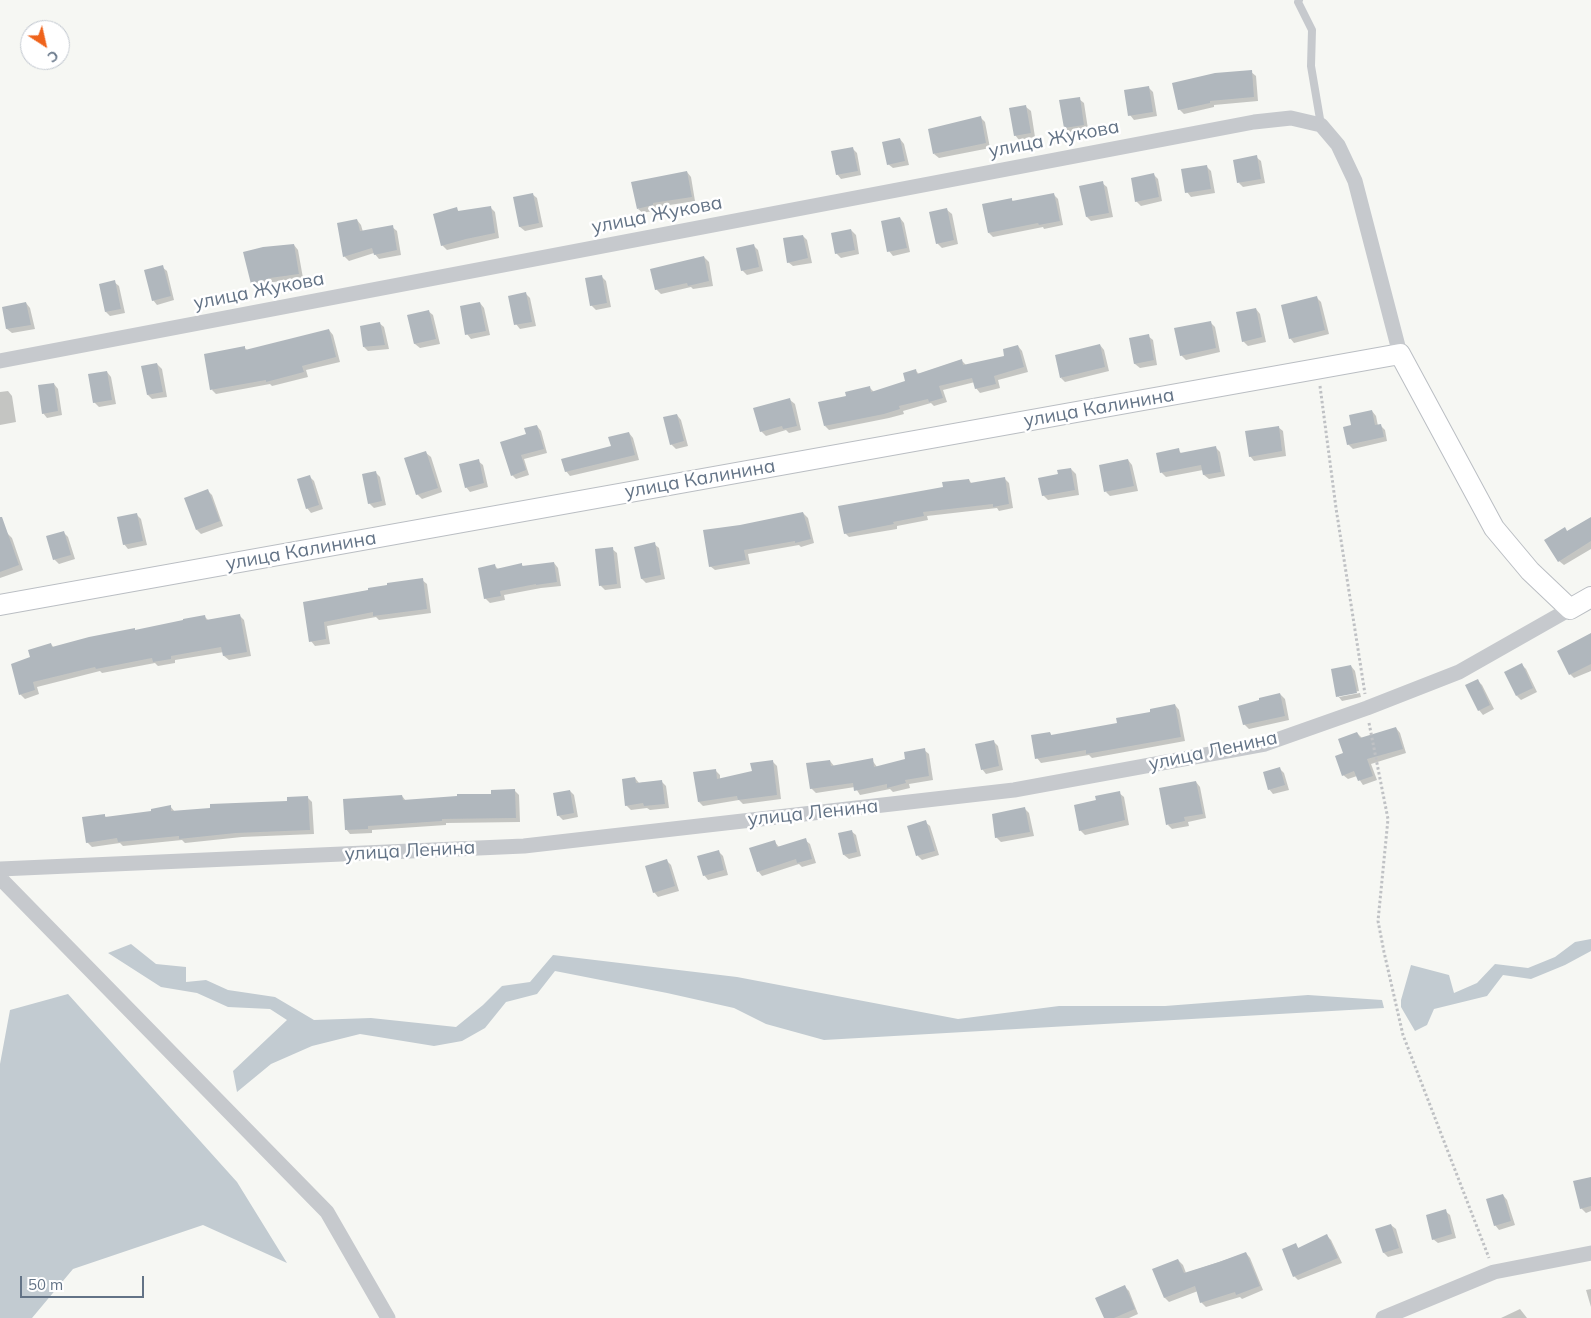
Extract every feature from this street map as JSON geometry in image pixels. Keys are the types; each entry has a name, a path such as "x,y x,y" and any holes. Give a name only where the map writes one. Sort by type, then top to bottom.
{"street":[{"name":"улица Жукова","path":"0,361 1254,122 1291,118 1321,125"},
{"path":"1321,125 1338,146 1355,181 1400,354 1494,528 1530,571 1570,609"},
{"name":"улица Калинина","path":"0,605 1400,354"},
{"name":"улица Ленина","path":"0,869 524,846 1014,790 1265,744 1367,708 1459,672 1591,597"},
{"path":"0,878 327,1212 388,1318"},
{"path":"1383,1318 1494,1272 1591,1253"}],"lane":[{"path":"1299,0 1298,2 1312,30 1311,66 1321,125"}],"path":[{"path":"1317,368 1336,508 1367,708 1388,820 1378,921 1384,952 1403,1035 1494,1272"}],"shaded area":[{"path":"1591,939 1591,951 1565,965 1531,979 1503,975 1487,996 1434,1009 1427,1025 1415,1031 1401,1007 1401,1000 1411,965 1449,975 1454,993 1477,983 1495,964 1528,968 1555,957 1575,942"},
{"path":"131,944 156,964 186,967 186,982 206,980 228,990 275,997 314,1020 371,1018 456,1027 483,1005 502,986 530,982 553,955 737,977 958,1019 1059,1006 1165,1006 1308,995 1382,1000 1384,1008 824,1040 766,1024 734,1008 555,971 537,994 506,1002 485,1028 462,1041 434,1046 360,1034 312,1046 271,1064 237,1092 233,1071 287,1020 270,1009 228,1007 197,993 161,987 108,953"},
{"path":"68,994 237,1182 287,1263 203,1225 73,1269 32,1318 0,1318 0,1064 10,1010"}],"building":[{"path":"1252,70 1254,97 1210,101 1210,103 1178,110 1172,83 1215,73"},
{"path":"1149,86 1153,112 1128,116 1124,90"},
{"path":"1080,97 1084,125 1064,128 1059,100"},
{"path":"1026,105 1031,133 1014,136 1009,108"},
{"path":"981,116 986,143 933,154 928,129"},
{"path":"900,138 905,161 887,165 882,142"},
{"path":"853,147 858,171 836,175 831,151"},
{"path":"1257,155 1261,179 1237,183 1233,160"},
{"path":"1207,165 1211,189 1185,193 1181,169"},
{"path":"687,171 692,197 653,203 653,205 637,209 631,182"},
{"path":"1154,173 1159,197 1135,202 1131,178"},
{"path":"1103,181 1109,213 1086,217 1079,186"},
{"path":"533,193 539,223 519,227 513,197"},
{"path":"1054,193 1060,221 1039,225 1038,223 988,233 982,204 1012,198 1012,201"},
{"path":"491,206 495,233 441,246 433,214 457,207 458,211"},
{"path":"947,208 954,240 936,244 929,212"},
{"path":"900,217 907,248 887,252 881,221"},
{"path":"357,219 360,231 393,225 397,250 374,255 372,248 343,257 337,223"},
{"path":"851,229 855,250 835,254 831,233"},
{"path":"803,235 808,258 787,263 783,238"},
{"path":"294,244 299,274 270,278 251,284 243,252 263,247"},
{"path":"754,244 759,267 741,271 736,248"},
{"path":"704,256 709,281 688,286 687,283 655,290 650,269"},
{"path":"163,265 171,296 152,301 144,270"},
{"path":"602,275 607,303 590,306 585,278"},
{"path":"115,280 121,309 105,312 99,284"},
{"path":"526,292 532,322 514,325 508,296"},
{"path":"1317,296 1325,330 1289,339 1281,305"},
{"path":"26,302 31,325 6,329 2,307"},
{"path":"480,302 486,331 465,335 460,306"},
{"path":"1256,308 1262,337 1242,342 1236,312"},
{"path":"429,310 436,339 414,344 407,315"},
{"path":"1211,321 1216,348 1180,356 1174,328"},
{"path":"380,322 385,345 363,347 360,326"},
{"path":"329,329 336,357 302,366 304,372 266,382 266,380 210,390 204,354 245,346 245,350"},
{"path":"1149,334 1154,360 1134,364 1129,338"},
{"path":"1100,344 1105,367 1060,378 1055,355"},
{"path":"1018,345 1024,367 994,376 996,384 975,389 972,378 939,386 943,398 929,402 928,399 899,406 900,409 884,414 824,426 818,402 846,396 845,392 870,386 871,392 905,381 903,373 916,369 917,374 962,359 963,365 1004,356 1003,349"},
{"path":"157,363 163,392 147,395 141,366"},
{"path":"107,371 112,400 93,403 88,374"},
{"path":"54,383 58,411 42,414 38,385"},
{"path":"790,398 797,426 783,429 782,426 760,432 753,408"},
{"path":"1372,410 1375,425 1381,424 1384,437 1347,445 1343,427 1351,425 1349,415"},
{"path":"677,414 684,441 670,445 663,417"},
{"path":"537,425 544,449 521,455 526,470 511,476 500,442 526,434 524,428"},
{"path":"1279,426 1282,451 1249,457 1245,431"},
{"path":"629,432 635,455 565,472 561,459 611,446 608,437"},
{"path":"1216,446 1221,472 1203,475 1201,465 1160,473 1156,453 1179,448 1180,453"},
{"path":"426,451 438,488 416,495 404,458"},
{"path":"479,459 484,483 465,488 459,464"},
{"path":"1128,459 1134,486 1104,492 1099,465"},
{"path":"1071,468 1075,490 1042,496 1038,478 1058,474 1057,470"},
{"path":"376,471 382,501 368,504 362,474"},
{"path":"310,475 319,505 306,509 297,479"},
{"path":"1005,477 1009,504 993,507 993,504 923,512 924,516 844,534 838,506 943,487 942,482 969,479 970,483"},
{"path":"208,489 220,521 196,530 184,498"},
{"path":"803,512 811,539 744,550 746,560 709,567 703,530 740,525"},
{"path":"137,513 143,541 123,545 117,517"},
{"path":"0,517 2,517 19,565 0,572"},
{"path":"1591,517 1591,541 1558,562 1544,540 1565,527 1567,531"},
{"path":"64,531 71,555 53,560 46,536"},
{"path":"655,542 661,575 641,579 634,547"},
{"path":"613,547 617,584 599,586 595,549"},
{"path":"554,562 557,582 500,591 501,596 484,599 478,568 495,564 496,569 522,563 522,566"},
{"path":"423,578 427,609 373,616 373,612 324,622 326,639 309,642 303,602 368,590 368,588 387,585 387,583"},
{"path":"240,614 247,652 223,656 221,647 171,656 171,659 153,662 152,658 96,669 95,667 33,682 35,690 19,695 11,664 30,657 28,650 51,643 52,647 89,637 135,628 135,630 205,615 206,620"},
{"path":"1591,633 1591,664 1569,675 1557,651"},
{"path":"1522,663 1533,688 1516,696 1504,672"},
{"path":"1351,665 1357,693 1336,697 1331,669"},
{"path":"1478,679 1490,705 1478,711 1465,685"},
{"path":"1280,693 1285,716 1243,725 1238,706"},
{"path":"1175,704 1181,737 1086,754 1086,750 1035,759 1031,735 1050,732 1051,735 1117,723 1116,718 1150,712 1150,709"},
{"path":"1396,727 1403,749 1367,759 1373,776 1358,781 1354,771 1342,776 1335,756 1343,753 1338,739 1357,732 1360,738"},
{"path":"994,740 999,766 981,770 975,744"},
{"path":"925,748 929,776 905,780 906,783 887,788 887,784 854,791 853,783 810,789 806,763 830,760 831,766 873,758 874,767 905,759 904,752"},
{"path":"773,760 777,795 738,800 737,796 698,802 693,772 716,769 717,779 752,771 750,763"},
{"path":"1280,767 1285,785 1268,790 1263,772"},
{"path":"635,777 636,783 662,780 665,804 644,806 643,803 625,806 622,779"},
{"path":"1196,781 1203,814 1184,817 1185,821 1166,825 1159,788"},
{"path":"515,789 516,818 442,819 442,821 368,826 368,829 345,830 343,799 402,795 403,800 457,796 457,794 491,794 491,790"},
{"path":"570,790 574,813 557,816 553,793"},
{"path":"1120,791 1125,820 1079,831 1074,805 1096,800 1095,796"},
{"path":"308,796 310,830 236,833 179,839 179,836 118,842 117,838 86,843 82,817 105,814 105,817 151,811 151,809 171,805 171,811 210,808 210,804 287,801 287,797"},
{"path":"1025,807 1030,832 995,838 992,814"},
{"path":"926,820 935,851 916,856 907,826"},
{"path":"852,830 857,852 843,855 838,833"},
{"path":"806,838 812,859 797,863 796,859 757,872 749,848 775,840 777,847"},
{"path":"719,850 724,870 703,876 697,856"},
{"path":"667,859 675,886 653,893 645,866"},
{"path":"1591,1177 1591,1206 1580,1209 1573,1181"},
{"path":"1503,1194 1511,1221 1494,1226 1486,1199"},
{"path":"1446,1209 1452,1234 1432,1240 1426,1215"},
{"path":"1391,1224 1399,1248 1383,1253 1375,1229"},
{"path":"1327,1234 1338,1258 1293,1277 1282,1249 1296,1243 1298,1248"},
{"path":"1246,1252 1260,1286 1236,1295 1235,1292 1200,1303 1195,1286 1164,1298 1152,1269 1178,1259 1184,1273"},
{"path":"1125,1285 1135,1309 1114,1318 1104,1318 1095,1298"}]}
